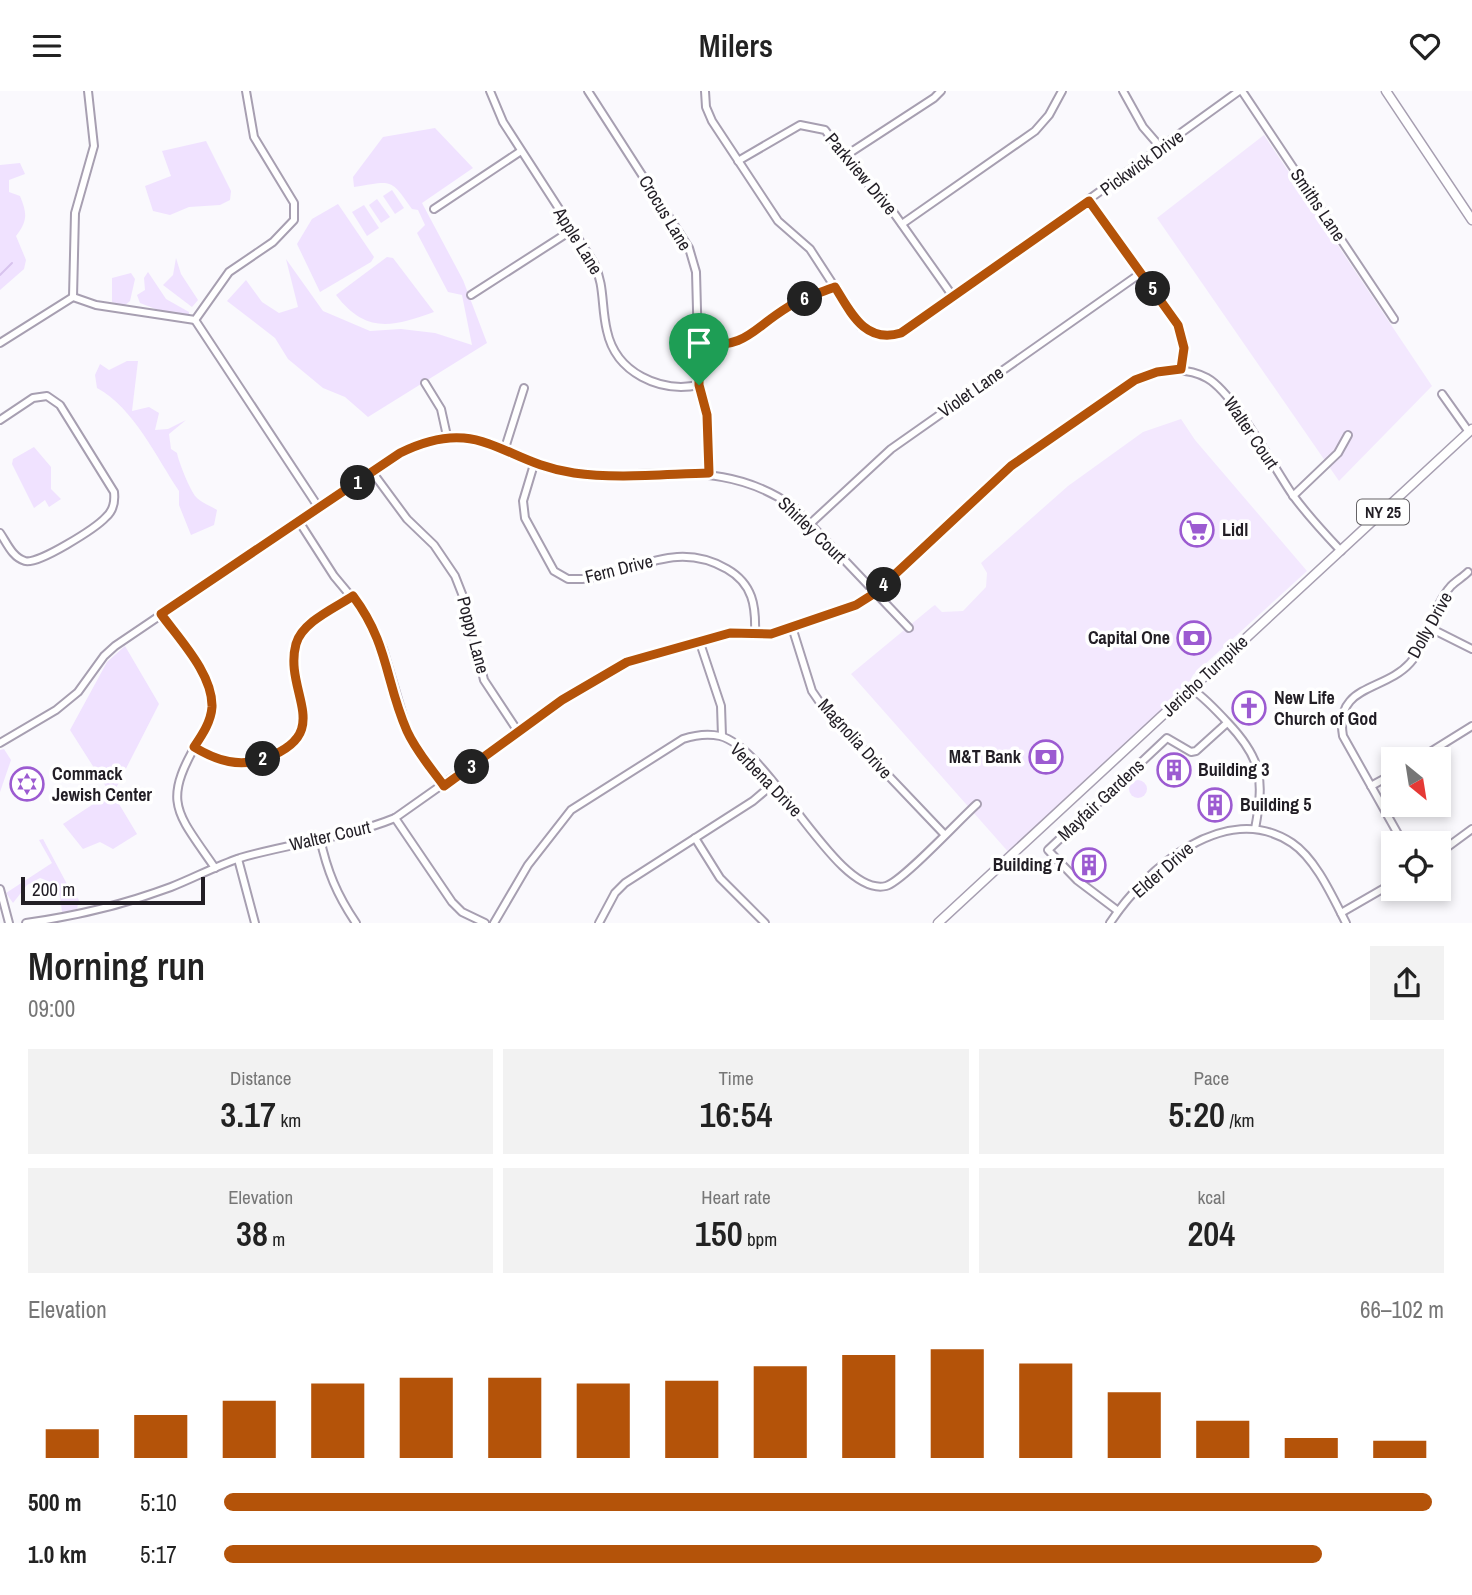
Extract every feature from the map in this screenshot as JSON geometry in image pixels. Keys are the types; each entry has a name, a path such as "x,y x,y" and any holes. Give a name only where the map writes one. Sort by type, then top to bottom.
{"main road":[{"path":"1386,91 1472,220"},
{"name":"Jericho Turnpike","path":"938,923 1471,431"}],"street":[{"path":"73,297 75,213 94,146 88,91"},
{"path":"195,320 229,272 273,241 294,220 294,203 254,137 246,91"},
{"name":"Apple Lane","path":"490,91 494,107 602,279 607,332 621,359 639,376 662,386 682,388 699,385"},
{"name":"Crocus Lane","path":"588,91 689,248 696,272 699,385 707,415 709,473"},
{"name":"Pickwick Drive","path":"705,91 706,107 712,121 778,221 810,249 860,326 879,335 901,333 954,298 1240,91"},
{"path":"845,156 934,99 941,91"},
{"path":"902,224 1035,131 1049,115 1062,91"},
{"path":"1123,91 1143,127 1163,149"},
{"name":"Smiths Lane","path":"1240,91 1394,319"},
{"name":"Parkview Drive","path":"738,160 800,125 825,130 902,224 954,298"},
{"path":"434,209 521,151"},
{"path":"1089,201 1178,325 1184,348 1181,369"},
{"path":"471,295 572,229"},
{"name":"Violet Lane","path":"811,523 891,449 1141,273"},
{"path":"699,346 724,346 746,339 791,305 835,287"},
{"path":"73,297 96,305 195,320 319,508"},
{"path":"0,343 73,297"},
{"name":"Walter Court","path":"26,923 87,914 161,890 238,859 372,828 395,818 599,677 627,662 730,633 771,634 856,605 875,593 1011,466 1135,380 1157,372 1181,369 1208,378 1226,395 1293,496 1341,551"},
{"path":"425,383 441,409 447,436"},
{"path":"505,448 524,388"},
{"path":"1442,394 1471,431"},
{"path":"0,420 33,398 47,396 60,405 114,492 115,504 106,517 41,559 28,562 16,556 0,533"},
{"path":"1293,496 1338,453 1348,435"},
{"name":"Shirley Court","path":"0,743 56,710 78,692 104,656 161,614 408,449 425,441 447,436 505,448 534,461 574,473 709,473 743,479 775,494 811,523 909,628"},
{"name":"Fern Drive","path":"534,461 523,501 525,519 554,571 568,579 582,579 685,554 710,559 743,581 752,594 756,611 755,633"},
{"name":"Poppy Lane","path":"373,473 407,519 434,545 455,576 466,604 484,680 519,733"},
{"path":"300,523 334,576 369,618 383,649 408,733 444,786"},
{"name":"Dolly Drive","path":"1396,831 1343,736 1340,720 1345,706 1359,693 1397,674 1411,663 1449,588 1468,572"},
{"path":"194,747 213,759 235,763 261,759 284,750 300,736 304,714 296,645 302,631 353,596"},
{"path":"161,614 196,663 208,687 212,706 208,724 176,784 175,801 186,825 215,868"},
{"name":"Magnolia Drive","path":"792,627 812,691 823,707 944,834"},
{"path":"1430,628 1472,649"},
{"path":"699,640 721,706 722,736"},
{"path":"1192,689 1244,741 1258,765 1261,789 1255,829"},
{"name":"Mayfair Gardens","path":"1118,911 1077,880 1048,849 1167,738 1191,752 1196,751 1227,723"},
{"path":"1438,747 1472,726"},
{"name":"Verbena Drive","path":"494,923 528,865 570,810 683,739 699,734 722,736 740,747 803,816 822,844 856,879 870,885 886,886 901,876 977,804"},
{"path":"1371,786 1381,781"},
{"path":"601,922 615,893 625,883 754,801 773,784"},
{"path":"395,818 452,902 461,912 485,923"},
{"name":"Elder Drive","path":"1110,923 1118,911 1170,860 1194,842 1223,830 1255,829 1293,844 1305,855 1346,923"},
{"path":"1451,844 1472,829"},
{"path":"320,838 327,872 337,895 356,923"},
{"path":"695,838 720,878 765,923"},
{"path":"238,859 255,923"},
{"path":"0,890 9,923"},
{"path":"1341,913 1381,890"}],"shaded area":[{"path":"435,128 473,168 422,203 463,280 487,343 368,417 345,397 323,388 288,359 275,338 227,301 246,280 262,302 279,313 298,307 286,259 323,311 370,331 401,329 435,333 472,345 462,295 448,292 417,233 425,225 418,210 412,209 399,191 389,184 376,183 354,187 353,177 383,137"},
{"path":"1264,135 1432,386 1339,481 1157,218"},
{"path":"206,141 231,191 230,200 220,205 189,207 170,215 153,211 145,186 171,176 162,151"},
{"path":"20,163 25,174 9,180 9,192 20,196 24,207 23,226 16,236 26,260 24,269 0,290 0,165"},
{"path":"392,190 404,208 395,214 383,196"},
{"path":"377,199 390,217 381,223 369,205"},
{"path":"338,204 374,257 371,262 320,292 297,244 312,219"},
{"path":"364,205 379,228 367,236 352,212"},
{"path":"387,257 393,258 434,312 405,321 380,324 358,316 336,295"},
{"path":"176,258 181,274 198,300 192,307 163,285 173,275"},
{"path":"148,272 166,299 189,312 189,315 166,313 140,303 137,295 145,290 144,278"},
{"path":"131,273 135,279 130,301 124,306 112,302 112,278"},
{"path":"127,361 138,361 132,411 149,407 159,413 155,430 168,429 186,420 169,434 171,449 177,453 196,497 217,510 214,525 191,535 179,505 179,491 153,449 122,408 97,388 95,375 100,364 109,370"},
{"path":"1181,419 1195,440 1307,571 1193,675 1179,701 1011,855 851,674 935,605 942,612 963,611 986,587 987,573 981,563 1068,486 1143,432"},
{"path":"34,447 51,467 51,489 61,499 49,507 45,500 34,508 12,464 13,459"},
{"path":"125,646 159,704 113,794 137,834 113,849 100,842 83,849 63,824 110,793 70,730 107,662"},
{"path":"4,749 11,760 0,792 0,750"},
{"path":"1138,780 1144,783 1147,789 1144,795 1138,798 1132,795 1129,789 1132,783"},
{"path":"43,839 68,886 79,900 77,909 62,912 58,891 52,884 40,878 27,885 13,903 6,893 52,863 39,840"}],"waterway":[{"path":"0,275 12,263"}],"place":[{"name":"Lidl","path":"1197,530"},
{"name":"Capital One","path":"1194,638"},
{"name":"New Life Church of God","path":"1249,708"},
{"name":"M&T Bank","path":"1046,757"},
{"name":"Building 3","path":"1174,770"},
{"name":"Commack Jewish Center","path":"27,784"},
{"name":"Building 5","path":"1215,805"},
{"name":"Building 7","path":"1089,865"}],"route":[{"path":"1089,201 1178,325 1184,348 1181,369 1157,372 1135,380 1011,466 875,593 856,605 771,634 730,633 627,662 562,700 444,786 408,733 383,649 369,618 353,596 302,631 296,645 304,714 300,736 284,750 261,759 235,763 213,759 194,747 208,724 212,706 208,687 196,663 161,614 300,523 400,453 425,441 447,436 467,438 505,448 534,461 574,473 709,473 707,415 699,385 699,346 724,346 746,339 791,305 835,287 860,326 879,335 892,336 901,333 1089,201"}]}
